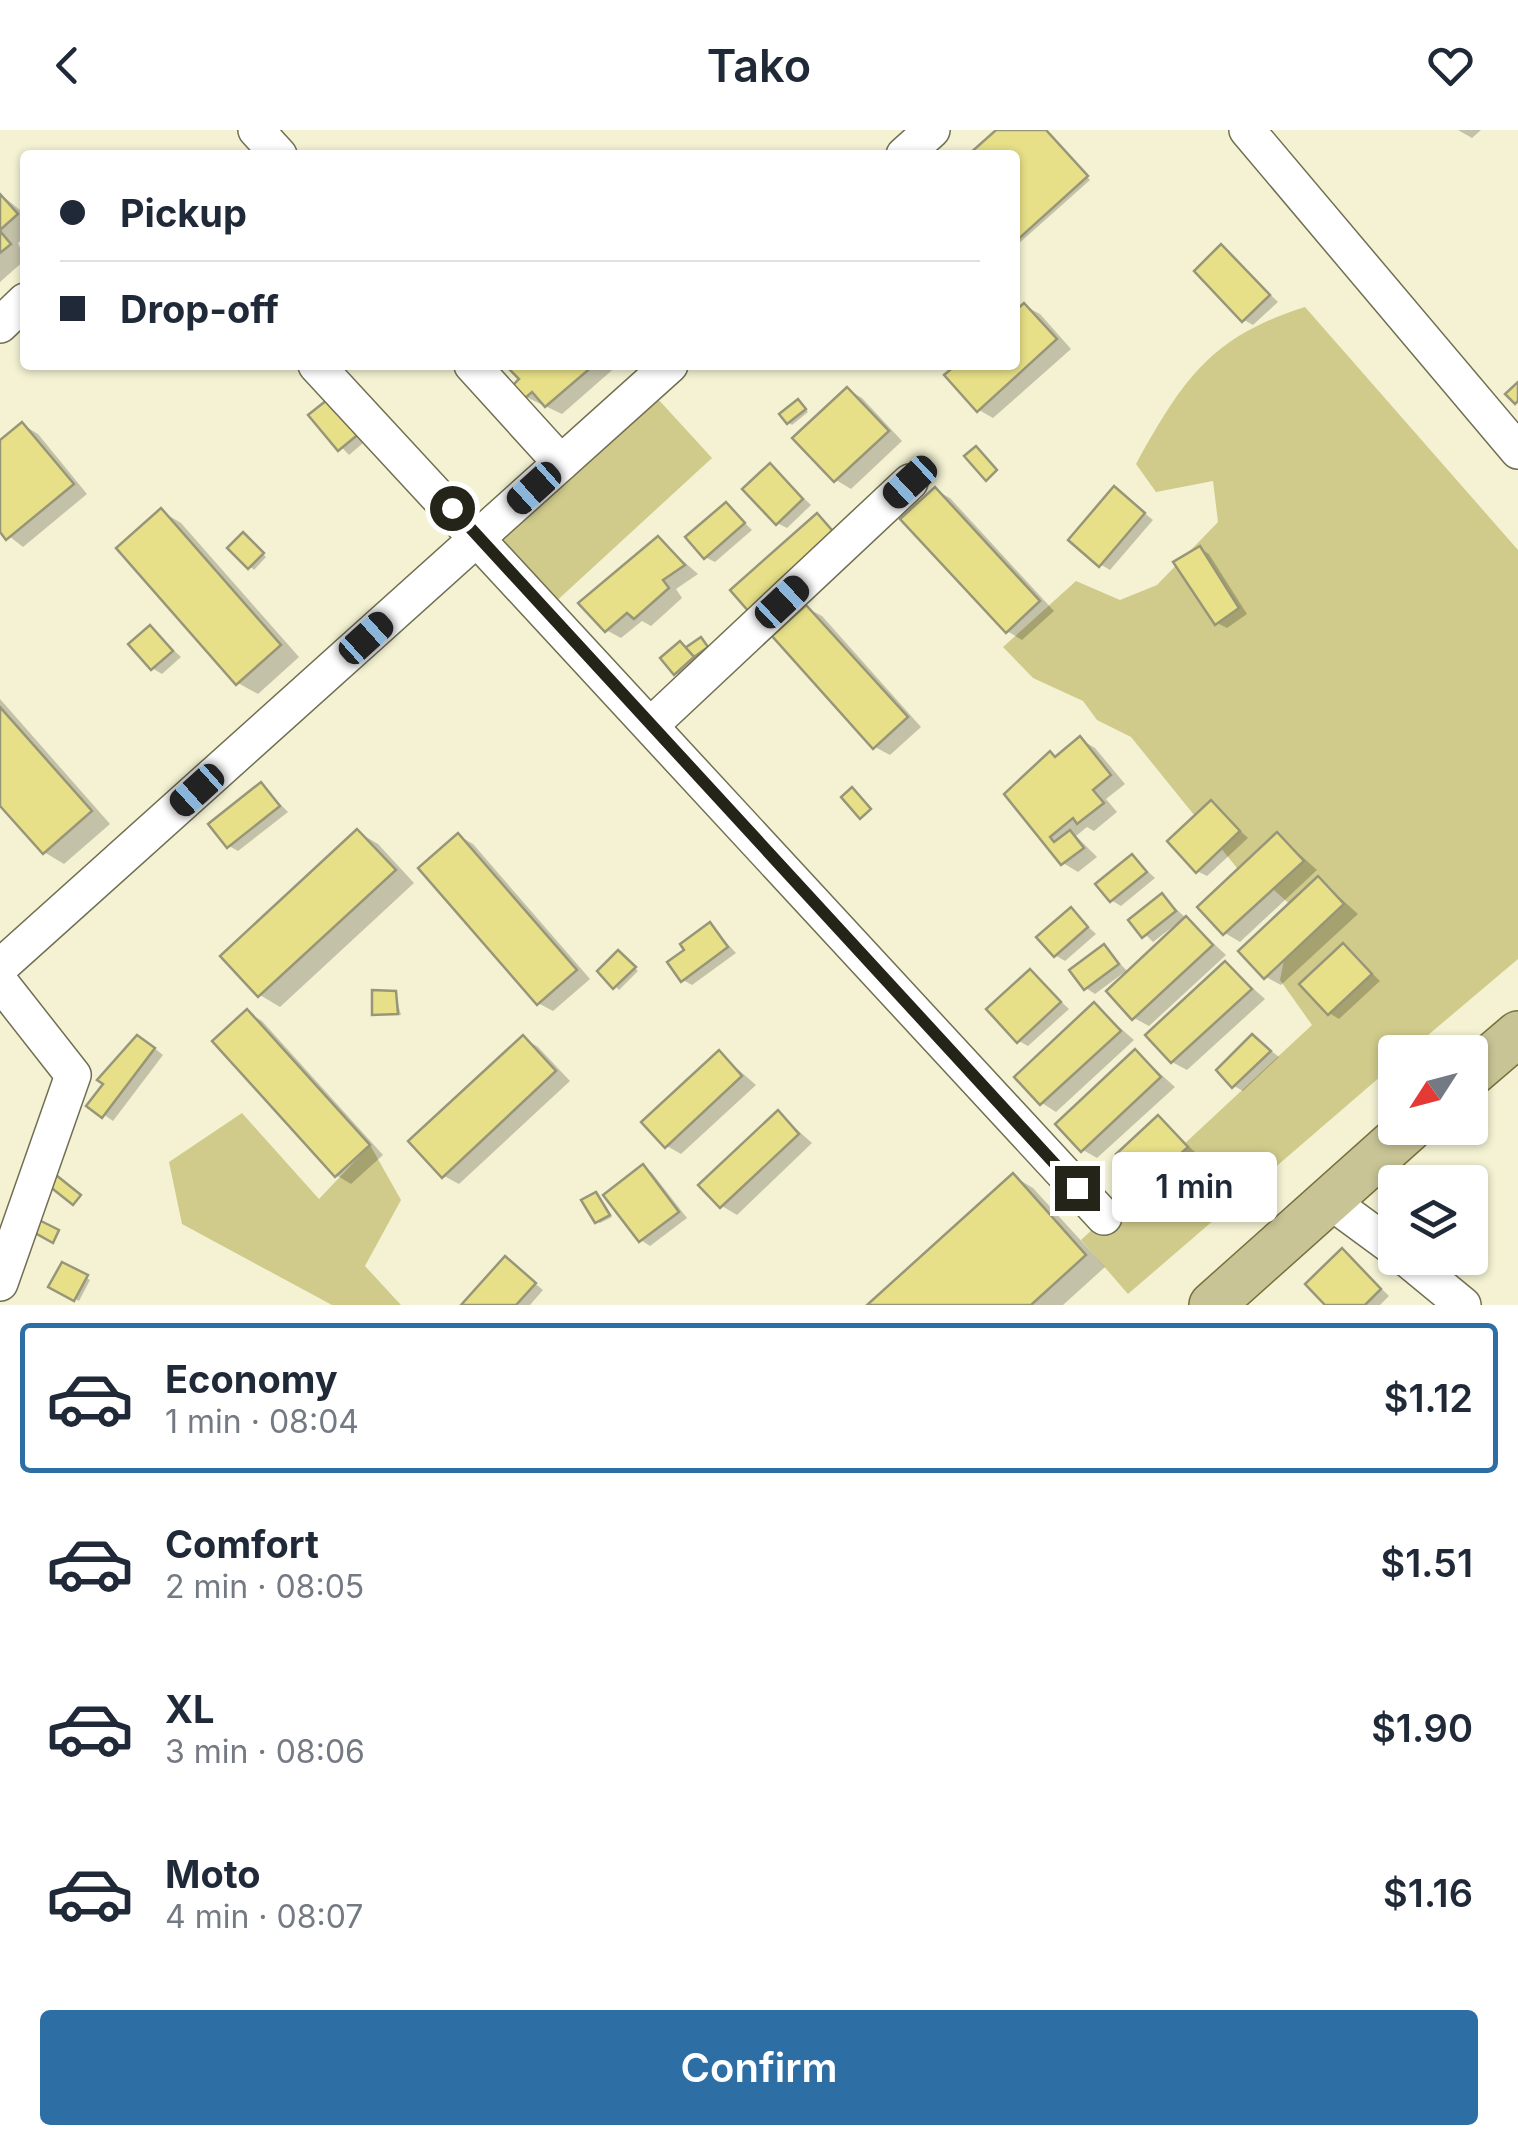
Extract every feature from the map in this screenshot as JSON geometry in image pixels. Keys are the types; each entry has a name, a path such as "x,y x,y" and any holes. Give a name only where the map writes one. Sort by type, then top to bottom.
{"main road":[{"path":"1488,1060 1518,1034"},
{"path":"1212,1305 1390,1145"}],"street":[{"path":"256,130 274,150"},
{"path":"910,150 932,130"},
{"path":"1247,130 1518,451"},
{"path":"0,325 20,307"},
{"path":"321,370 1104,1217"},
{"path":"477,370 561,462"},
{"path":"0,966 664,370"},
{"path":"651,724 910,482"},
{"path":"0,982 74,1075 0,1283"},
{"path":"1327,1199 1378,1236"},
{"path":"1426,1275 1462,1305"}],"shaded area":[{"path":"1305,307 1518,550 1518,959 1428,1035 1378,1035 1378,1079 1128,1294 1081,1240 1312,1025 1280,980 1294,908 1255,873 1237,868 1131,737 1097,720 1083,701 1033,678 1003,647 1076,581 1120,600 1157,585 1218,522 1213,481 1156,492 1136,464 1169,408 1202,365 1245,332"},
{"path":"657,398 712,458 551,606 496,546"},
{"path":"242,1113 319,1199 370,1145 401,1200 365,1266 401,1305 332,1305 182,1224 169,1162"}],"building":[{"path":"996,130 1046,130 1088,176 1020,237 1020,150 974,150"},
{"path":"0,194 18,214 0,230"},
{"path":"0,231 11,244 0,253"},
{"path":"1221,244 1270,295 1242,322 1194,271"},
{"path":"1024,303 1057,339 977,412 944,375 950,370 1020,370 1020,307"},
{"path":"510,370 588,370 545,407 532,392 524,399 513,385 519,379"},
{"path":"1518,382 1518,401 1515,404 1505,394"},
{"path":"847,387 889,431 834,482 792,438"},
{"path":"332,396 361,432 338,451 308,415"},
{"path":"798,399 806,409 787,424 779,414"},
{"path":"22,422 74,484 6,540 0,532 0,440"},
{"path":"976,446 997,470 986,481 964,456"},
{"path":"770,463 803,499 776,525 742,489"},
{"path":"1114,486 1145,513 1099,567 1068,540"},
{"path":"935,487 1040,601 1006,633 900,519"},
{"path":"726,502 745,523 704,559 685,537"},
{"path":"161,508 281,645 236,685 116,548"},
{"path":"817,513 837,536 750,613 730,590"},
{"path":"243,532 264,553 248,569 227,548"},
{"path":"658,536 685,565 663,580 669,588 634,619 627,613 605,632 578,603"},
{"path":"1200,546 1239,608 1215,625 1173,562"},
{"path":"806,605 908,717 873,749 772,636"},
{"path":"150,625 173,651 151,670 128,644"},
{"path":"701,637 708,647 694,657 685,648"},
{"path":"680,641 694,657 674,675 660,658"},
{"path":"0,707 92,811 43,854 0,806"},
{"path":"1080,736 1111,775 1093,790 1104,803 1077,824 1073,818 1050,837 1054,842 1070,830 1084,848 1061,865 1004,794 1050,751 1055,757"},
{"path":"261,782 280,806 227,848 208,824"},
{"path":"852,787 871,809 860,819 841,797"},
{"path":"1211,800 1240,831 1196,873 1167,841"},
{"path":"357,829 396,870 258,997 220,956"},
{"path":"1277,832 1304,861 1223,935 1197,907"},
{"path":"458,833 577,970 537,1005 418,868"},
{"path":"1132,854 1147,872 1110,902 1095,884"},
{"path":"1318,876 1344,904 1264,979 1238,951"},
{"path":"1162,893 1176,911 1142,938 1128,920"},
{"path":"1071,907 1088,927 1054,957 1036,937"},
{"path":"1186,916 1213,945 1132,1020 1106,991"},
{"path":"710,922 728,947 681,982 667,962 684,950 680,944"},
{"path":"1343,943 1372,974 1328,1015 1299,984"},
{"path":"1104,944 1119,964 1084,990 1069,970"},
{"path":"618,950 636,967 613,989 597,971"},
{"path":"1225,961 1252,989 1171,1063 1145,1035"},
{"path":"1030,969 1061,1002 1017,1043 986,1009"},
{"path":"372,990 396,991 398,1014 372,1015"},
{"path":"1094,1002 1121,1031 1040,1105 1014,1077"},
{"path":"247,1009 370,1145 335,1177 212,1041"},
{"path":"1252,1034 1271,1051 1232,1088 1216,1070"},
{"path":"137,1035 155,1048 102,1118 86,1106 103,1084 97,1080"},
{"path":"523,1035 556,1071 442,1178 408,1141"},
{"path":"1135,1049 1161,1077 1081,1152 1055,1124"},
{"path":"719,1050 742,1076 665,1148 641,1122"},
{"path":"778,1110 799,1134 720,1208 698,1185"},
{"path":"1158,1115 1188,1147 1145,1186 1116,1154"},
{"path":"643,1164 679,1212 639,1242 603,1195"},
{"path":"46,1167 81,1195 73,1205 39,1178"},
{"path":"1013,1173 1086,1255 1031,1305 867,1305"},
{"path":"596,1192 610,1215 595,1223 581,1200"},
{"path":"35,1218 59,1230 53,1243 28,1229"},
{"path":"1342,1248 1381,1289 1365,1305 1325,1305 1305,1284"},
{"path":"505,1256 536,1283 516,1305 461,1305"},
{"path":"62,1262 88,1275 74,1301 48,1287"}],"route":[{"path":"452,508 1077,1188"}]}
